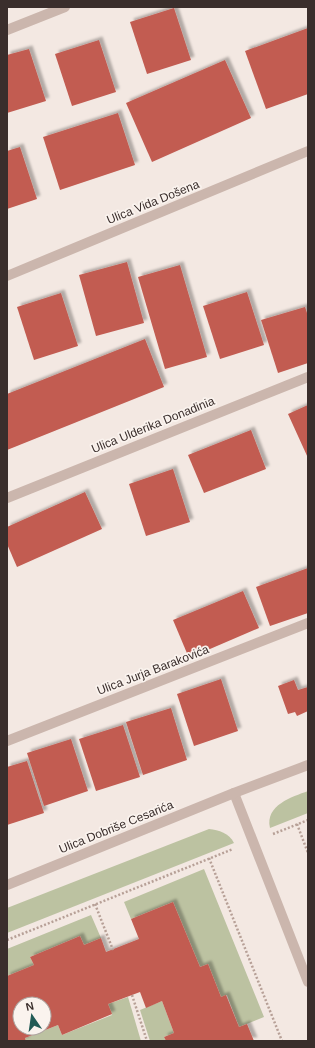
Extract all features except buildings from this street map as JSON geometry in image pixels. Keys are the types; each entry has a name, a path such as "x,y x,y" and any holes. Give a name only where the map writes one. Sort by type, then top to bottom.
{"street":[{"path":"7,30 65,7"},
{"name":"Ulica Vida Došena","path":"7,276 308,151"},
{"name":"Ulica Ulderika Donadinia","path":"7,498 308,378"},
{"name":"Ulica Jurja Barakovića","path":"7,741 308,623"},
{"name":"Ulica Dobriše Cesarića","path":"7,885 234,793 308,765"},
{"path":"234,793 308,982"}],"path":[{"path":"7,940 209,858 308,820"},
{"path":"297,824 308,853"},
{"path":"209,858 282,1041"},
{"path":"95,904 113,950"},
{"path":"132,995 147,1041"}],"green space":[{"path":"308,791 308,813 270,828 272,813 281,803"},
{"path":"209,829 223,833 234,843 7,933 7,908"},
{"path":"204,869 264,1017 239,1027 227,995 221,997 208,964 200,967 173,902 131,919 124,902"},
{"path":"91,915 101,938 84,945 80,936 30,957 34,965 7,976 7,949"},
{"path":"128,997 141,1041 26,1041 25,1038 30,1036 52,1036 52,1027 58,1025 62,1035 112,1015 108,1004"},
{"path":"162,1001 174,1033 164,1037 166,1041 150,1041 140,1010"}]}
